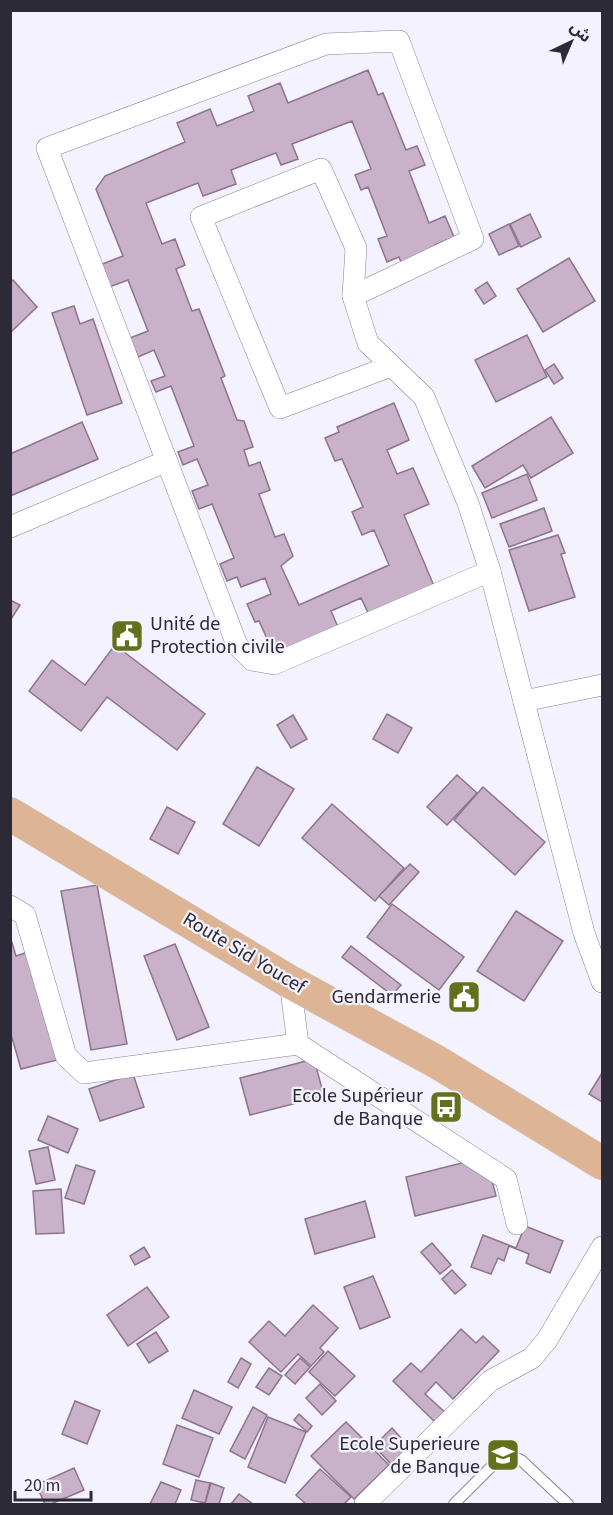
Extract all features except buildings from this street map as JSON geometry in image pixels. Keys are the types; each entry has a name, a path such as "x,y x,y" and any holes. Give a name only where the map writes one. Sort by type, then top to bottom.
{"main road":[{"name":"Route Sid Youcef","path":"10,814 290,982 437,1062 603,1163"}],"street":[{"path":"353,296 473,239 399,41 326,44 47,148 237,645 252,660 274,664 490,571"},
{"path":"391,366 280,408 201,217 321,169 356,248 353,296 368,343 424,397 468,503 490,571 584,933 603,982"},
{"path":"10,527 166,461"},
{"path":"524,700 603,685"},
{"path":"10,906 25,915 66,1056 84,1073 298,1044 506,1179 517,1224"},
{"path":"290,982 298,1044"},
{"path":"365,1504 490,1381 532,1358 547,1340 603,1247"}],"lane":[{"path":"454,1504 498,1460 510,1455 521,1460 568,1504"}],"place":[{"name":"Unité de Protection civile","path":"127,636"},
{"name":"Gendarmerie","path":"464,997"},
{"name":"Ecole Supérieur de Banque","path":"446,1107"},
{"name":"Ecole Superieure de Banque","path":"503,1455"}]}
